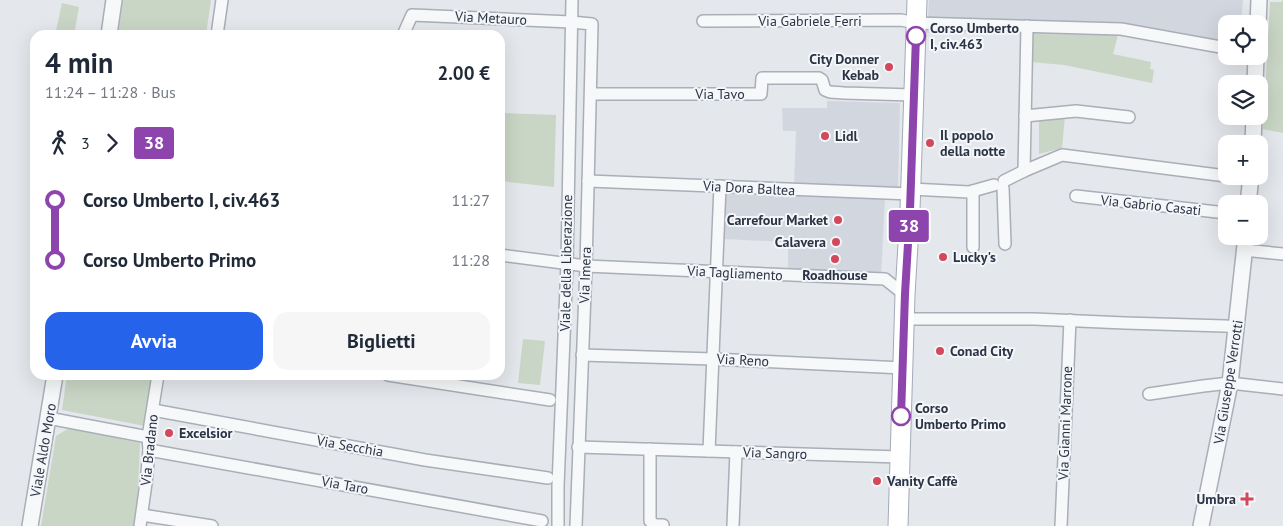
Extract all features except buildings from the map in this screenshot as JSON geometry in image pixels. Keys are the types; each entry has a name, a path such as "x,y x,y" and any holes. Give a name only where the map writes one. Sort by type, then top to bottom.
{"main road":[{"path":"898,526 905,294 895,272 911,192 918,0"}],"street":[{"path":"110,30 114,0"},
{"path":"218,30 222,0"},
{"name":"Viale della Liberazione","path":"558,526 567,264 572,0"},
{"path":"1258,15 1259,0"},
{"name":"Via Metauro","path":"405,30 412,15 592,24"},
{"name":"Via Gabriele Ferri","path":"703,21 901,20 916,23 1121,29 1218,46"},
{"name":"Via Imera","path":"576,526 586,266 592,24"},
{"path":"1024,171 1026,26"},
{"name":"Via Tavo","path":"591,94 761,94 762,78 819,78 822,80 825,90 830,92 914,95"},
{"path":"1025,116 1076,111 1129,116"},
{"name":"Via Dora Baltea","path":"588,181 911,192 968,192 1001,185 1024,171 1062,156 1218,175"},
{"path":"1001,185 1005,244"},
{"path":"709,452 720,186"},
{"path":"973,191 973,247"},
{"name":"Via Gabrio Casati","path":"1076,196 1218,212"},
{"name":"Via Giuseppe Verrotti","path":"1201,526 1230,383 1245,245"},
{"path":"1252,245 1283,254"},
{"name":"Via Tagliamento","path":"505,256 586,266 716,272 895,272"},
{"path":"905,319 1001,318 1237,327"},
{"name":"Via Gianni Marrone","path":"1061,526 1070,320"},
{"name":"Via Reno","path":"582,355 904,368"},
{"name":"Viale Aldo Moro","path":"30,526 54,380"},
{"name":"Via Bradano","path":"141,520 149,450 148,437 157,380"},
{"path":"420,380 550,400"},
{"path":"1149,394 1230,383 1283,389"},
{"name":"Via Secchia","path":"153,410 425,460 548,478"},
{"path":"48,418 148,437"},
{"name":"Via Sangro","path":"578,447 900,457"},
{"path":"650,449 650,521 655,525 663,525"},
{"name":"Via Taro","path":"149,450 542,521"},
{"path":"733,526 736,452"},
{"path":"141,520 212,526"}],"shaded area":[{"path":"929,0 1243,0 1242,15 1218,15 1218,53 1123,35 927,33"},
{"path":"827,101 900,103 898,188 794,187 796,131 783,131 782,108 827,108"},
{"path":"725,191 885,198 881,277 788,272 788,242 723,239"}],"green space":[{"path":"123,0 211,0 207,30 119,30"},
{"path":"1283,0 1283,133 1263,129 1263,125 1268,125 1268,75 1266,75 1270,2 1282,2"},
{"path":"62,3 79,7 75,30 56,30"},
{"path":"1032,34 1118,35 1113,54 1151,62 1150,69 1154,70 1152,83 1064,65 1030,62"},
{"path":"505,113 556,115 554,187 505,182"},
{"path":"1065,116 1062,148 1039,154 1039,118"},
{"path":"523,339 545,341 540,385 518,383"},
{"path":"66,380 152,380 145,426 62,410"},
{"path":"69,428 140,443 137,511 134,526 41,526 56,436"}],"bus line":[{"name":"38","path":"901,416 916,36"}],"place":[{"name":"Corso Umberto I, civ.463","path":"916,36"},
{"name":"City Donner Kebab","path":"889,67"},
{"name":"Lidl","path":"825,136"},
{"name":"Il popolo della notte","path":"930,143"},
{"name":"Carrefour Market","path":"838,220"},
{"name":"Calavera","path":"836,242"},
{"name":"Lucky's","path":"943,257"},
{"name":"Roadhouse","path":"835,259"},
{"name":"Conad City","path":"940,351"},
{"name":"Corso Umberto Primo","path":"901,416"},
{"name":"Excelsior","path":"169,433"},
{"name":"Vanity Caffè","path":"877,481"},
{"name":"Umbra","path":"1247,499"}]}
